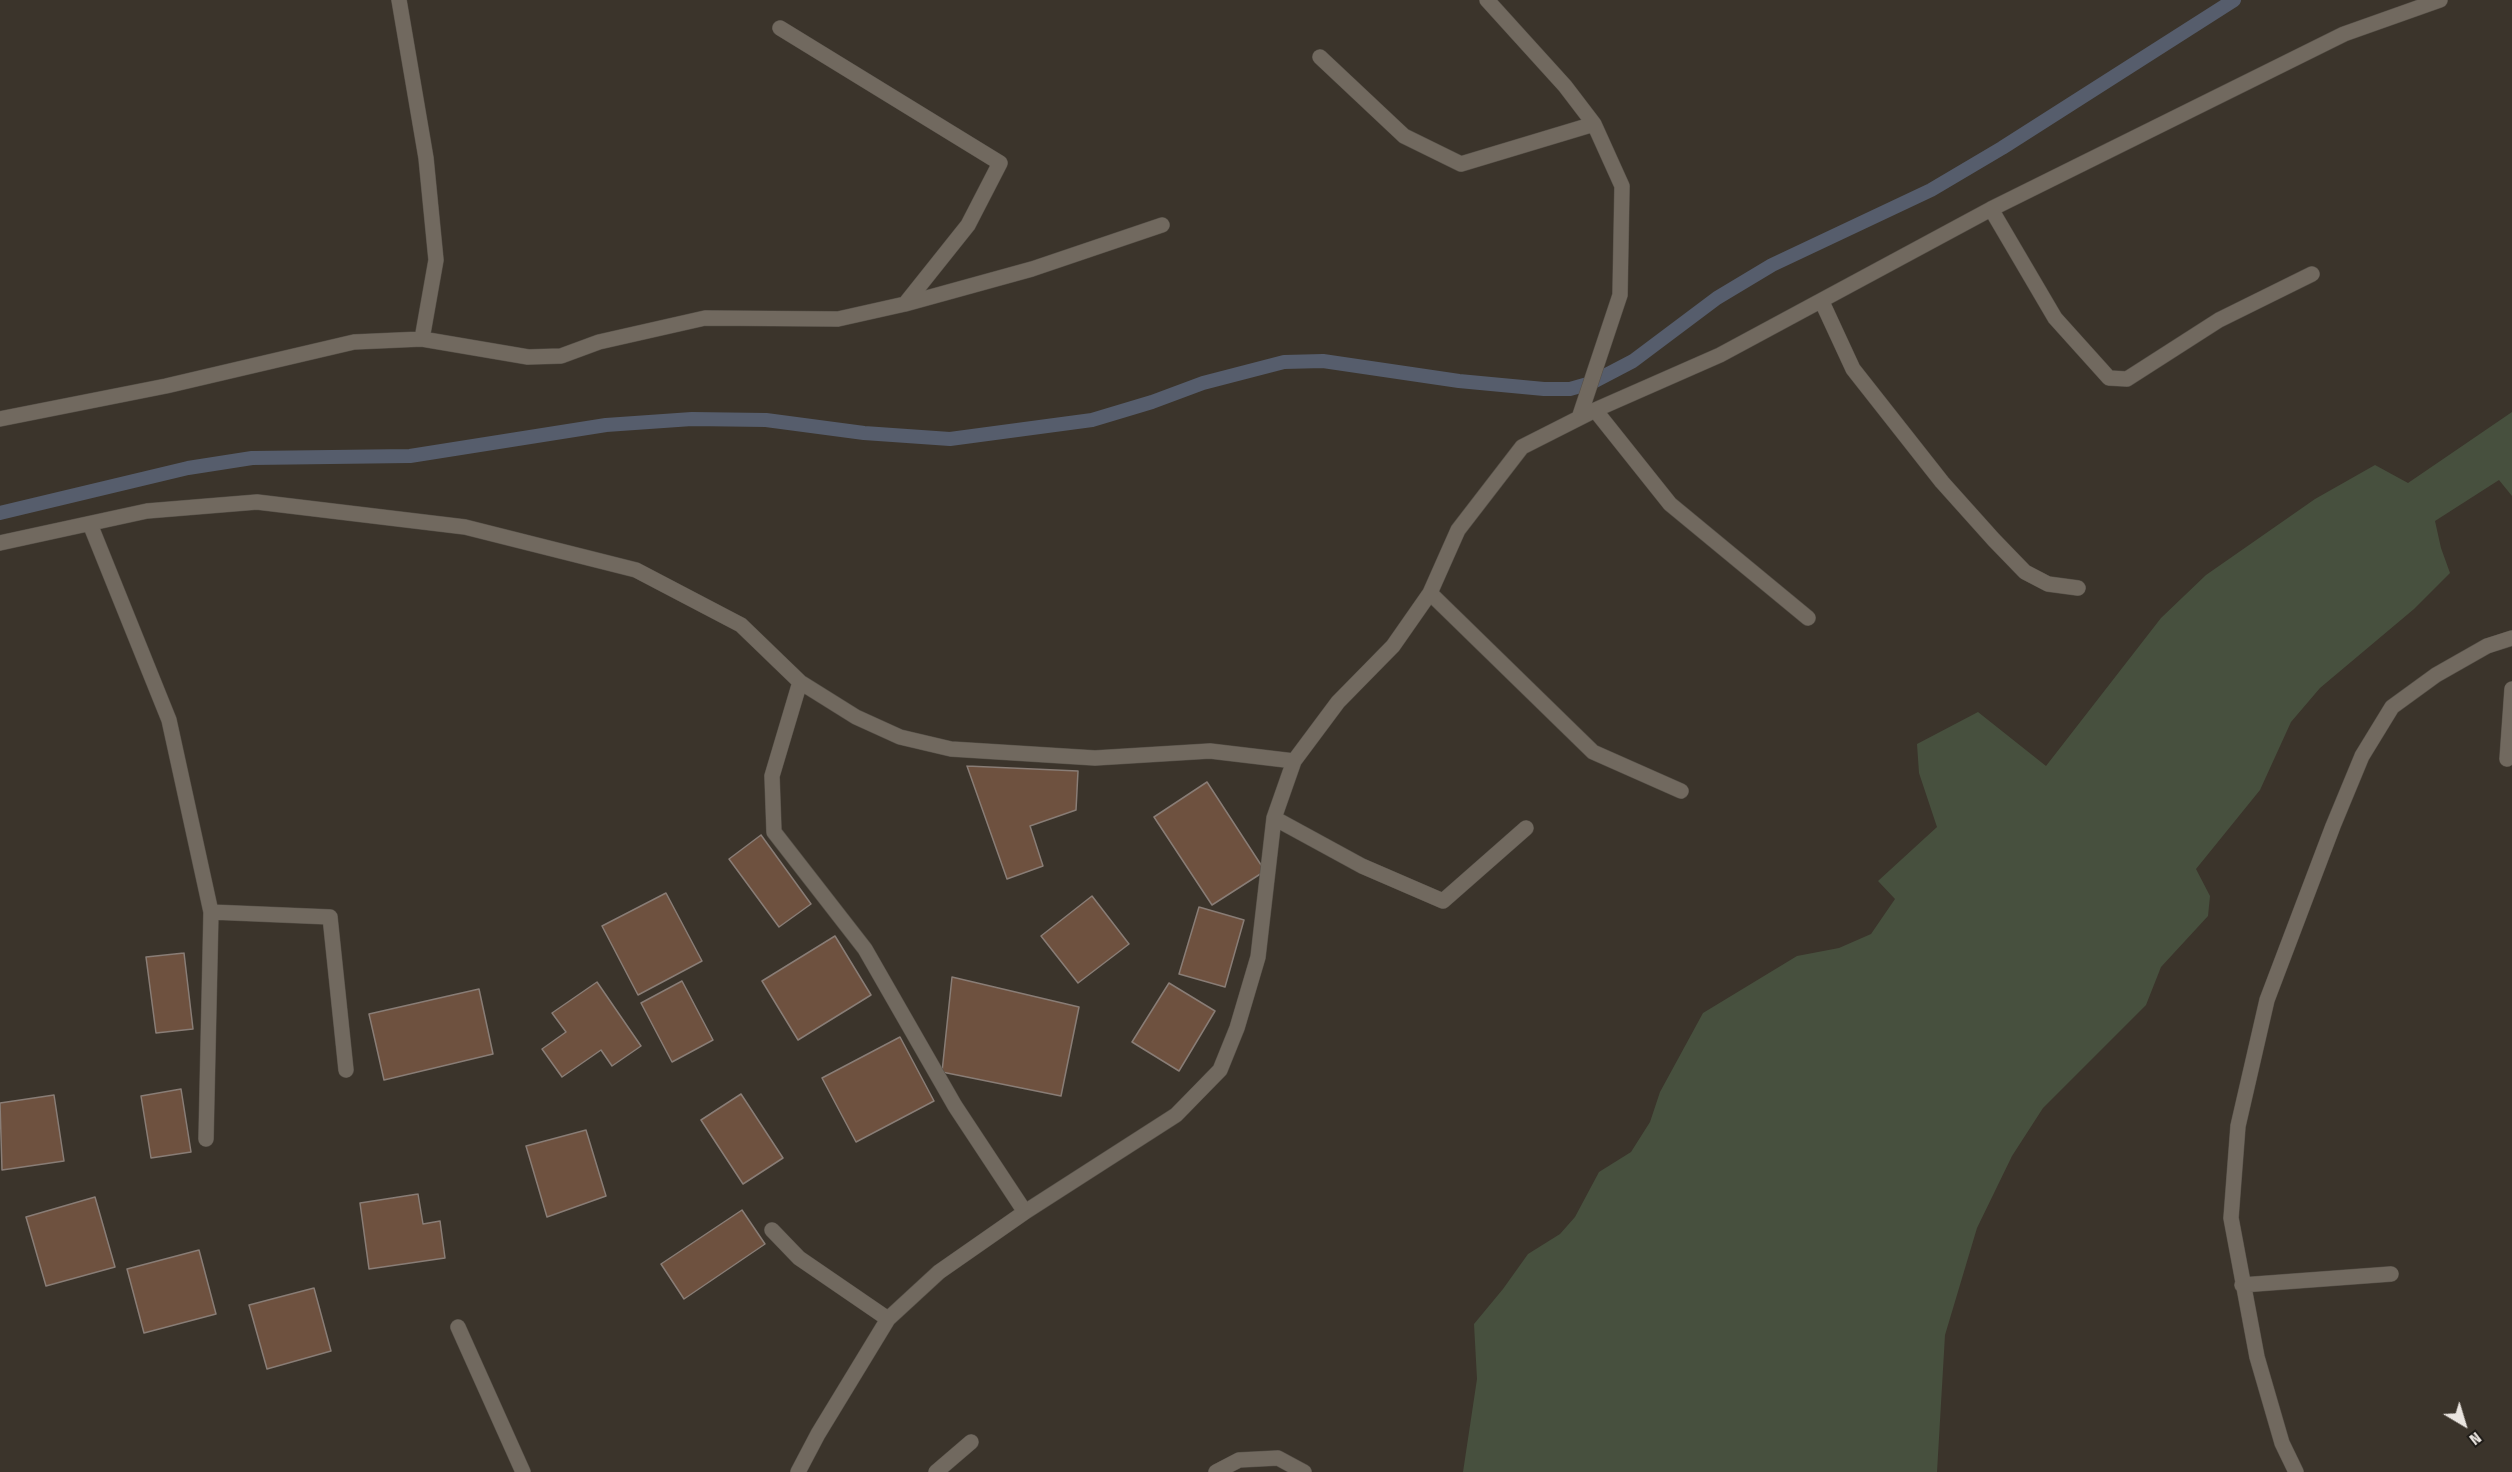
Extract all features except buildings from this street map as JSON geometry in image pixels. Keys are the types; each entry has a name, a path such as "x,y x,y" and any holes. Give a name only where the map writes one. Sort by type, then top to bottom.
{"street":[{"path":"399,0 426,158 436,260 422,339"},
{"path":"1487,0 1565,86 1594,124 1622,186 1620,294 1579,418"},
{"path":"798,1472 818,1434 888,1319 939,1272 1025,1212 1176,1115 1220,1070 1237,1029 1258,957 1275,818 1294,761 1338,702 1393,646 1430,593 1458,530 1522,447 1595,410 1720,355 1991,209 2344,34 2440,0"},
{"path":"780,28 1000,163 968,225 905,304"},
{"path":"1320,57 1404,136 1461,164 1594,124"},
{"path":"1991,209 2055,318 2109,378 2127,379 2218,320 2312,274"},
{"path":"0,419 166,386 354,342 422,339 528,357 561,356 599,342 705,318 838,319 905,304 1032,269 1162,225"},
{"path":"1821,302 1853,369 1942,482 1987,532 2025,572 2048,584 2079,588"},
{"path":"1595,410 1670,504 1808,618"},
{"path":"0,543 147,511 257,501 465,527 636,570 741,626 800,682 856,717 900,737 951,749 1095,758 1210,751 1294,761"},
{"path":"90,524 169,720 211,912 206,1139"},
{"path":"1430,593 1593,752 1681,791"},
{"path":"2296,1472 2282,1443 2257,1357 2231,1218 2238,1126 2267,1000 2362,756 2392,707 2436,675 2487,646 2512,638"},
{"path":"800,682 772,776 774,832 865,949 955,1106 1025,1212"},
{"path":"2507,759 2512,689"},
{"path":"1275,818 1362,866 1443,901 1526,828"},
{"path":"211,912 330,917 346,1070"},
{"path":"772,1230 799,1258 888,1319"},
{"path":"2242,1285 2391,1274"},
{"path":"458,1327 523,1472"},
{"path":"936,1472 971,1442"},
{"path":"1216,1472 1239,1460 1278,1458 1304,1472"}],"green space":[{"path":"2512,412 2512,496 2499,480 2435,521 2450,573 2414,609 2320,688 2291,722 2260,790 2196,869 2210,896 2208,916 2161,967 2146,1005 2043,1108 2012,1156 1977,1228 1945,1335 1937,1472 1463,1472 1477,1379 1474,1324 1528,1254 1560,1234 1575,1217 1599,1172 1631,1152 1650,1122 1660,1092 1703,1013 1797,956 1839,948 1871,934 1895,899 1878,881 1937,827 1919,773 1917,744 1978,712 2046,766 2161,618 2206,575 2315,499 2375,465 2408,483"}],"waterway":[{"path":"0,513 188,468 252,458 410,456 606,425 692,419 766,420 864,433 950,439 1092,420 1152,402 1203,383 1284,362 1323,361 1459,381 1544,389 1570,389 1591,383 1633,361 1717,298 1772,265 1931,190 2002,148 2234,0"}]}
